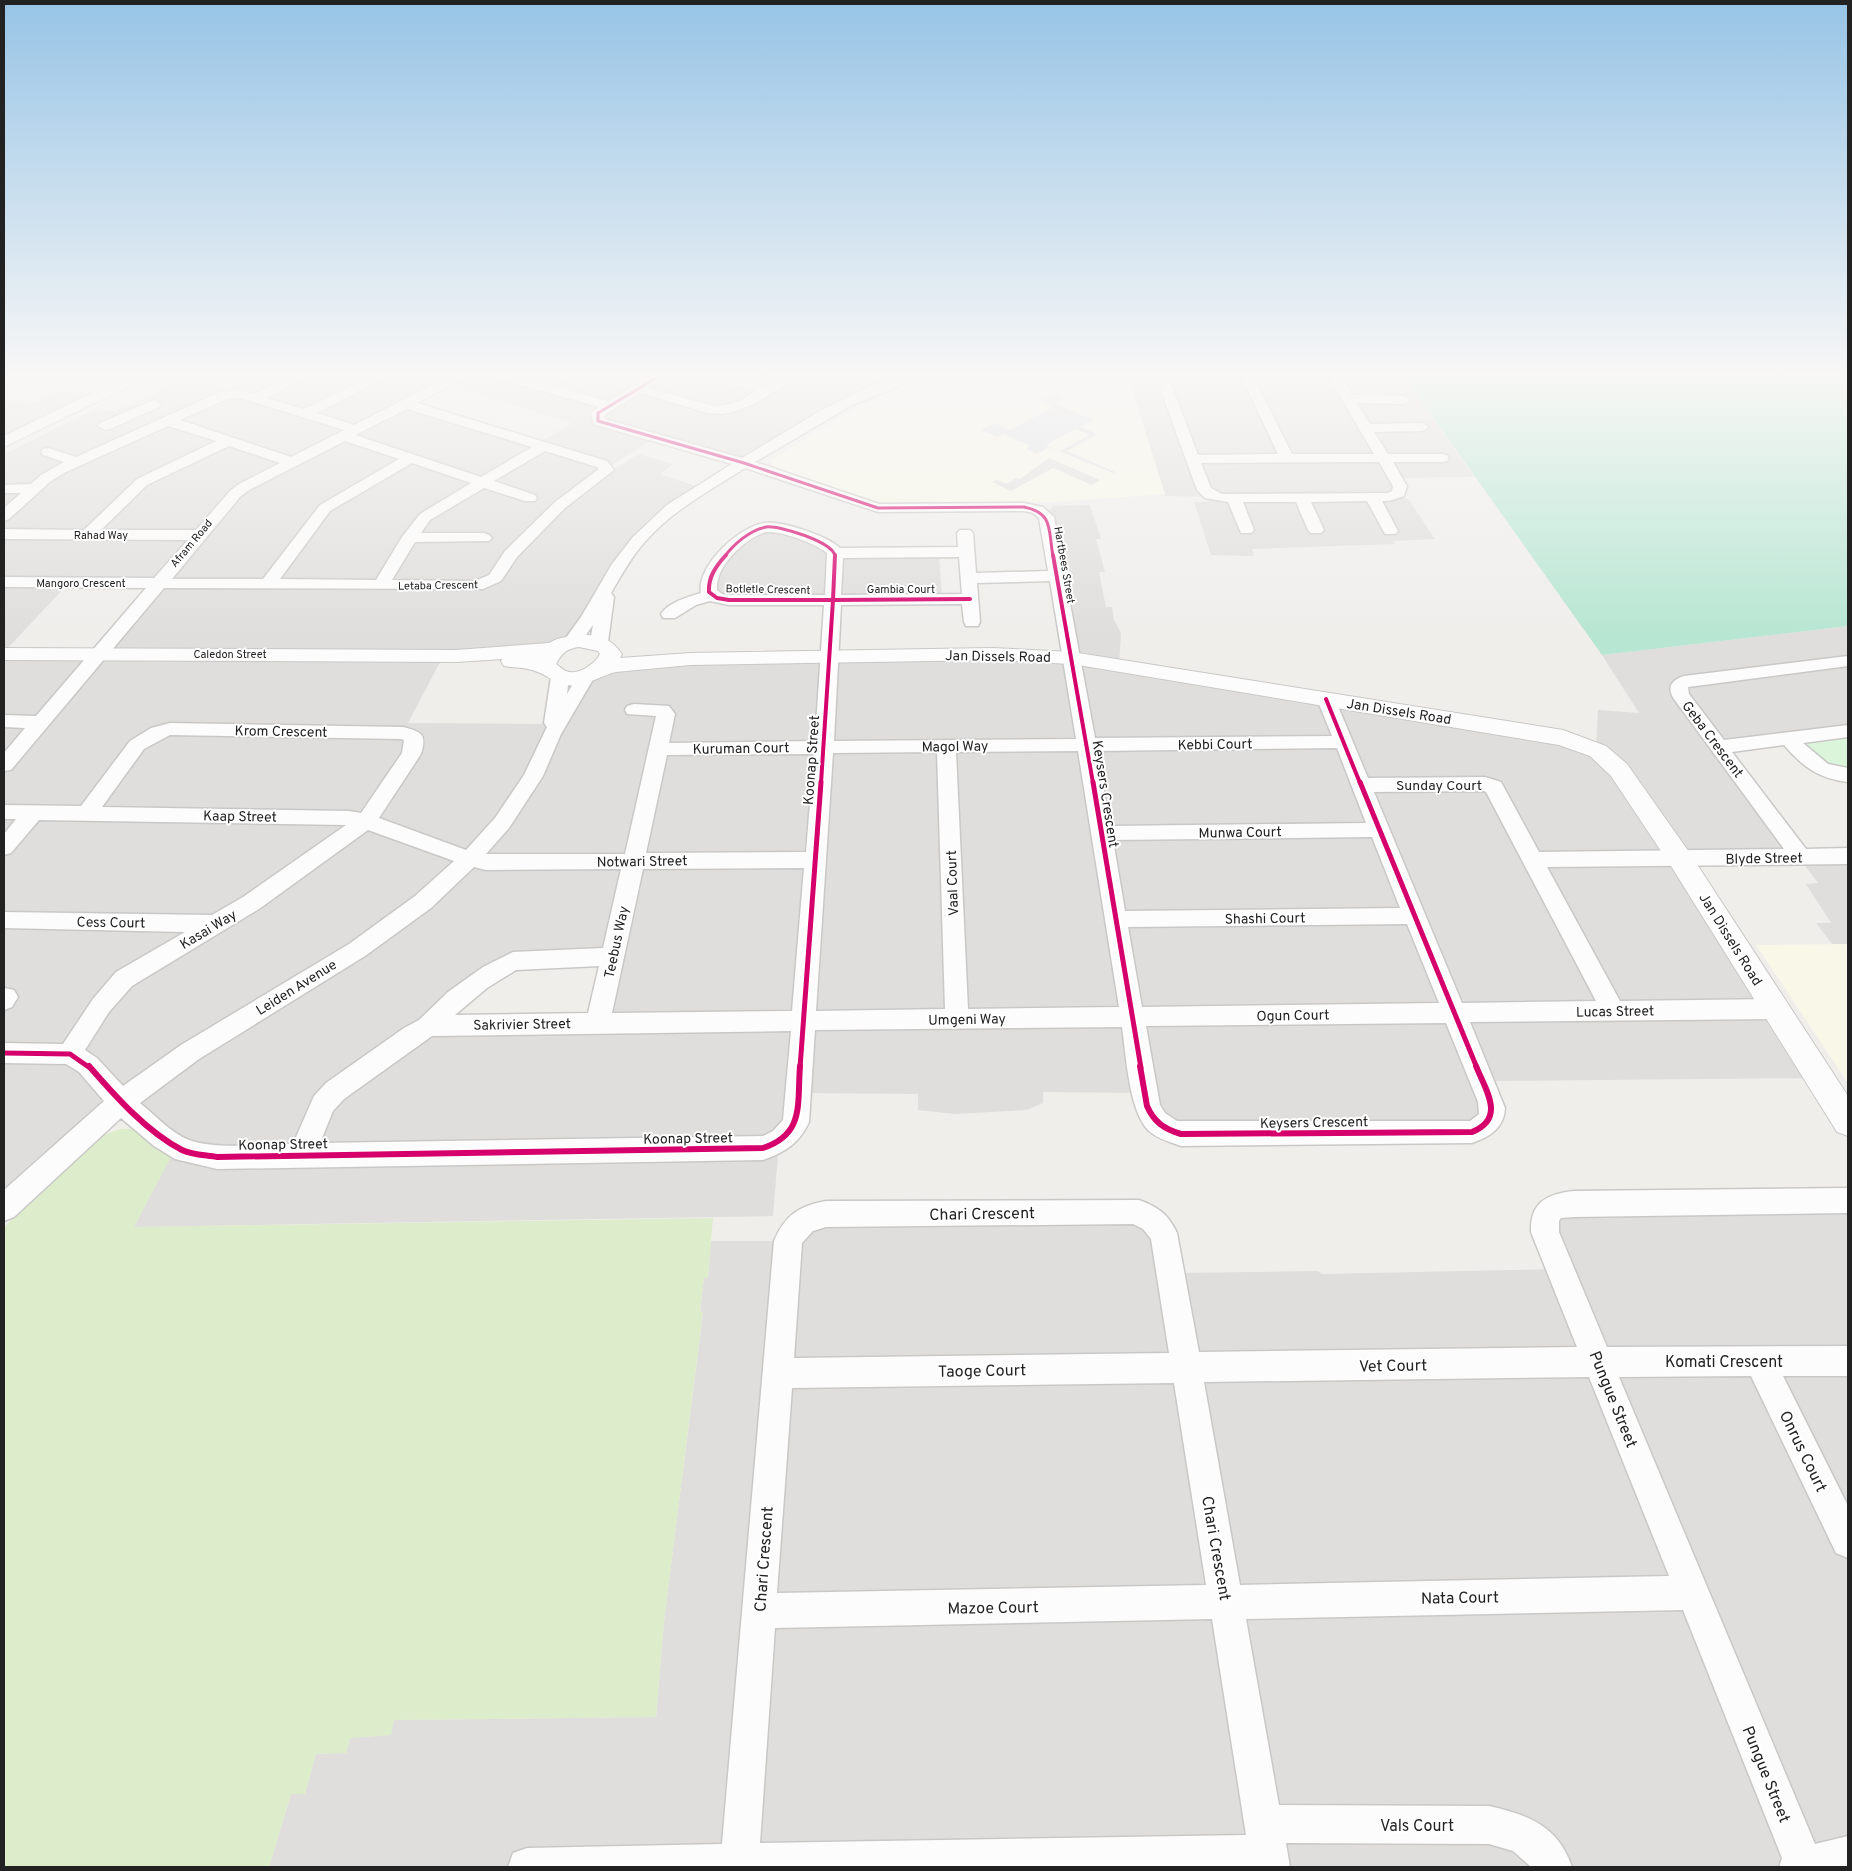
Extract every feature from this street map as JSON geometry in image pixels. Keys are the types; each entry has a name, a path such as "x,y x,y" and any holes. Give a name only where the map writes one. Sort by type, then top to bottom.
{"street":[{"path":"88,534 142,482 185,461"},
{"path":"268,584 325,508 405,461"},
{"path":"421,461 530,498"},
{"path":"381,585 410,537 425,517 517,461"},
{"name":"Letaba Crescent","path":"157,583 471,586 482,584 495,578 511,554 560,505 607,470 602,464 593,461"},
{"name":"Hartbees Street","path":"738,461 878,508 1024,507 1035,509 1046,517 1072,658"},
{"name":"Leiden Avenue","path":"552,734 558,659 608,586 620,563 637,540 654,523 695,493 747,461"},
{"path":"1193,461 1207,493 1216,497 1234,498 1393,496 1400,491 1400,486 1385,461"},
{"path":"4,516 46,478 76,462"},
{"name":"Afram Road","path":"98,653 235,494 292,462"},
{"path":"4,488 35,488"},
{"path":"1301,497 1316,530"},
{"path":"1372,497 1390,531"},
{"path":"1234,498 1246,530"},
{"name":"Botletle Crescent","path":"712,595 708,589 712,574 736,543 758,528 770,526 782,528 828,546 835,553"},
{"path":"965,533 972,622"},
{"name":"Rahad Way","path":"4,534 198,535"},
{"path":"410,537 484,538"},
{"path":"830,656 835,553 966,552"},
{"path":"968,578 1057,576"},
{"name":"Mangoro Crescent","path":"4,582 157,583"},
{"name":"Leiden Avenue","path":"4,1208 80,1136 121,1102 190,1052 357,950 423,902 470,859 502,823 533,776 552,734 599,659 608,586"},
{"name":"Botletle Crescent","path":"669,614 690,601 712,595 729,600 833,599"},
{"name":"Gambia Court","path":"833,599 970,599"},
{"path":"4,765 98,653"},
{"name":"Caledon Street","path":"4,654 456,656 535,664 558,659"},
{"name":"Jan Dissels Road","path":"599,659 616,665 690,659 830,656 992,654 1072,658 1563,738 1588,746 1606,757 1619,770 1680,859 1848,1122"},
{"name":"Koonap Street","path":"70,1054 88,1065 121,1102 163,1138 184,1151 216,1157 763,1148 775,1144 784,1139 796,1122 830,656"},
{"name":"Keysers Crescent","path":"1072,658 1147,1106 1156,1122 1170,1132 1181,1134 1472,1132 1479,1130 1489,1121 1492,1108 1326,698"},
{"path":"558,659 599,659 568,678 558,659"},
{"name":"Geba Crescent","path":"1801,857 1680,695 1679,685 1684,682 1848,661"},
{"path":"634,710 662,710 666,714 634,861"},
{"path":"4,721 41,722"},
{"name":"Krom Crescent","path":"87,814 137,745 158,732 170,729 402,733 414,736 411,754 366,821"},
{"path":"1719,747 1848,731"},
{"path":"1789,738 1818,768 1832,773 1848,775"},
{"name":"Kebbi Court","path":"1086,745 1344,742"},
{"name":"Magol Way","path":"824,747 1086,745"},
{"name":"Vaal Court","path":"946,746 957,1019"},
{"name":"Kuruman Court","path":"659,749 824,747"},
{"name":"Sunday Court","path":"1361,785 1492,785 1497,789 1613,1011"},
{"name":"Kaap Street","path":"4,812 349,818 366,821 470,859"},
{"path":"4,848 33,812"},
{"name":"Kasai Way","path":"70,1054 94,1013 108,994 124,979 143,966 218,924 310,862 366,821"},
{"name":"Munwa Court","path":"1101,833 1380,830"},
{"name":"Blyde Street","path":"1680,859 1848,856"},
{"name":"Notwari Street","path":"470,859 503,863 815,860"},
{"path":"1533,860 1680,859"},
{"name":"Teebus Way","path":"598,1023 634,861"},
{"name":"Shashi Court","path":"1116,920 1415,916"},
{"name":"Cess Court","path":"4,920 218,924"},
{"path":"428,1027 455,1000 501,966 513,961 613,957"},
{"name":"Lucas Street","path":"1455,1014 1775,1009"},
{"name":"Ogun Court","path":"1132,1017 1455,1014"},
{"name":"Umgeni Way","path":"803,1021 1132,1017"},
{"name":"Sakrivier Street","path":"302,1155 323,1104 335,1091 413,1035 428,1027 446,1025 803,1021"},
{"path":"6,1054 70,1054"},
{"name":"Pungue Street","path":"1802,1866 1693,1593 1545,1232 1543,1222 1546,1213 1551,1209 1561,1205 1574,1204 1848,1200"},
{"name":"Chari Crescent","path":"739,1865 788,1241 793,1230 802,1222 813,1216 826,1214 1140,1212 1153,1219 1163,1232 1268,1849"},
{"name":"Onrus Court","path":"1759,1360 1848,1541"},
{"name":"Komati Crescent","path":"1599,1362 1848,1361"},
{"name":"Vet Court","path":"1187,1367 1599,1362"},
{"name":"Taoge Court","path":"777,1373 1187,1367"},
{"name":"Nata Court","path":"1226,1602 1693,1593"},
{"name":"Mazoe Court","path":"759,1611 1226,1602"},
{"name":"Vals Court","path":"527,1867 739,1865 1268,1849 1489,1825 1525,1836 1544,1852 1553,1867"},
{"path":"1802,1866 1848,1855"}],"shaded area":[{"path":"4,461 618,461 605,466 607,471 627,461 664,461 673,464 660,474 701,488 652,523 571,641 457,655 439,664 408,723 552,724 587,677 616,666 1071,658 1046,517 1053,506 1090,505 1101,539 1096,539 1105,572 1099,572 1106,607 1112,607 1114,620 1121,633 1119,664 1596,748 1598,710 1639,713 1602,655 1848,626 1848,730 1721,746 1802,856 1848,856 1848,944 1832,944 1816,923 1831,923 1806,884 1818,883 1798,857 1681,858 1821,1078 1485,1081 1491,1123 1182,1136 1143,1093 1043,1092 1043,1103 1027,1110 955,1114 918,1110 918,1094 799,1093 779,1143 773,1216 134,1227 163,1169 178,1146 123,1102 4,1208","holes":["70,582 158,583 100,653 4,652","613,957 598,1023 439,1015 524,960"]},
{"path":"732,461 746,461 741,464"},
{"path":"771,461 1155,461 1165,494 1052,502 886,504 868,501 773,466"},
{"path":"1044,461 1057,461 1100,480 1092,485 1053,468 1011,491 992,482 997,480 1006,484 1017,478 1020,479"},
{"path":"1084,461 1091,461 1115,472 1113,473"},
{"path":"1154,461 1463,461 1474,477 1395,478 1398,494 1409,500 1435,539 1393,541 1395,544 1252,549 1254,556 1211,555 1194,502 1206,502 1215,497 1165,496"},
{"path":"766,527 831,548 939,552 942,598 718,598 713,574 737,543"},
{"path":"1848,944 1848,1083 1756,945"},
{"path":"1848,1199 1848,1867 269,1867 291,1794 305,1793 316,1754 346,1753 350,1738 390,1735 394,1720 656,1717 664,1621 703,1313 700,1312 704,1278 708,1278 711,1241 786,1241 795,1227 1133,1210 1172,1273 1318,1271 1322,1274 1558,1269 1543,1231 1574,1203"}],"green space":[{"path":"1464,461 1848,461 1848,626 1602,655"},
{"path":"1848,736 1848,771 1834,770 1805,748 1805,745 1810,741"},
{"path":"121,1129 138,1129 172,1155 134,1227 713,1218 708,1278 704,1278 700,1311 703,1312 664,1621 656,1717 394,1720 391,1735 350,1738 346,1753 316,1754 305,1794 291,1794 269,1867 4,1867 4,1228 57,1170 73,1156 88,1144"}],"cycle path":[{"path":"738,461 878,508 1024,507 1038,510 1046,517 1072,658 1147,1106 1160,1125 1175,1132 1181,1134 1472,1132 1485,1125 1492,1113 1491,1102 1326,699"},
{"path":"4,1053 70,1054 88,1065 121,1102 163,1138 184,1151 217,1157 763,1148 774,1144 786,1136 796,1122 823,766 832,624 835,553 827,545 793,532 782,528 765,527 747,535 737,543 718,564 708,584 709,592 717,598 729,600 970,599"}]}
